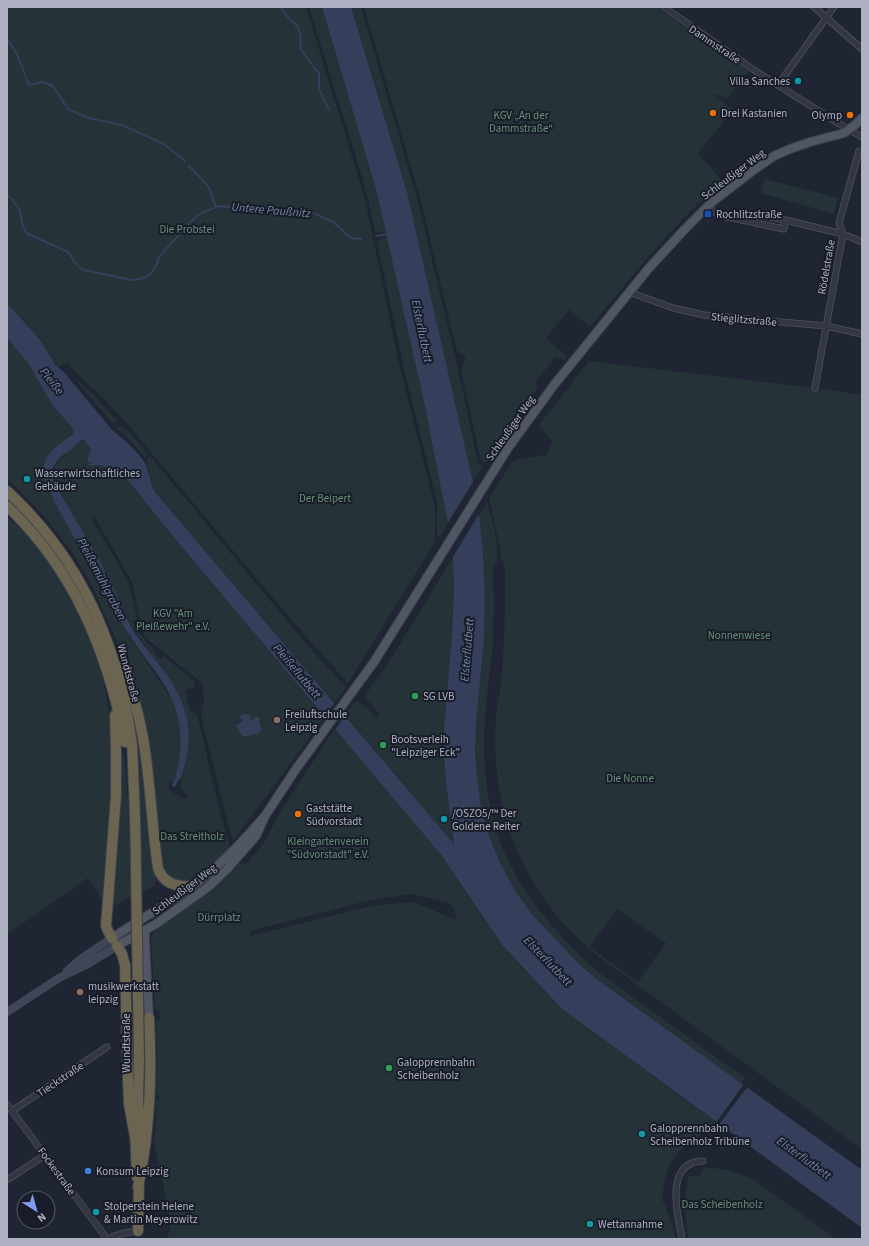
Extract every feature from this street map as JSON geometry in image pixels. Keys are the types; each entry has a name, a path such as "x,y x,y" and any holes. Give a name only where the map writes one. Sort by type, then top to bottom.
{"highway":[{"name":"Wundtstraße","path":"7,491 52,539 68,562 90,599 106,635 118,674 128,717 132,744 136,874 139,1057 135,1137 138,1187"},
{"name":"Wundtstraße","path":"7,506 32,532 58,566 75,594 97,641 114,689 126,745 134,798"},
{"path":"106,635 125,673 142,729 157,863 160,874 168,882 183,886 192,886"},
{"path":"114,689 116,796 106,926 108,932 122,954 125,965 128,1092 135,1137"},
{"path":"138,1187 144,1159 149,1102 151,1053 149,1018"},
{"name":"Wundtstraße","path":"138,1096 140,1154 138,1235"}],"main road":[{"path":"849,130 862,118"},
{"name":"Schleußiger Weg","path":"114,942 210,873 234,851 265,816 319,736 374,662 482,487 524,425 630,292 685,229 708,206 745,176 774,156 810,142 849,130"},
{"name":"Schleußiger Weg","path":"114,942 145,930 184,905 225,872 256,836 265,816"},
{"path":"145,930 149,1018"},
{"path":"7,1012 59,978 86,965 114,942"}],"street":[{"name":"Dammstraße","path":"666,7 688,25 778,86 862,137"},
{"path":"814,7 862,49"},
{"path":"778,86 834,7"},
{"name":"Rödelstraße","path":"814,388 843,234 839,223 859,151"},
{"path":"708,206 718,215 784,229 785,220"},
{"path":"757,224 760,215 843,234 862,242"},
{"name":"Stieglitzstraße","path":"630,292 673,308 704,315 826,326 862,334"},
{"name":"Tieckstraße","path":"12,1111 107,1047"},
{"name":"Fockestraße","path":"7,1104 107,1239"},
{"path":"7,1180 45,1155"},
{"path":"682,1239 675,1193 679,1178 687,1166 693,1163 703,1162"},
{"path":"107,1239 129,1232 138,1235"}],"green space":[{"name":"Die Probstei","path":"7,7 306,7 365,199 393,337 435,511 435,542 348,683 270,595 127,424 67,363 58,368 56,366 40,340 7,303"},
{"path":"309,7 322,7 377,193 386,233 375,231 360,170"},
{"path":"351,7 361,7 418,202 458,369 478,463 483,466 473,482 407,192"},
{"name":"KGV „An der Dammstraße“","path":"364,7 656,7 749,71 728,98 712,94 733,110 698,153 723,182 704,198 670,233 590,327 569,310 546,338 567,356 565,360 555,357 535,383 538,387 514,419 485,463 482,461 479,453 461,370 466,357 457,351 421,201"},
{"path":"765,179 838,198 834,214 761,193"},
{"path":"387,236 424,402 448,524 439,538 437,531 437,502 406,377 377,241"},
{"path":"7,338 28,363 53,406 74,430 71,435 50,454 44,464 43,470 46,484 131,639 171,698 180,723 182,734 181,751 176,777 174,782 170,782 168,789 185,800 188,795 180,787 188,751 189,739 189,729 183,705 176,689 133,628 52,474 55,465 71,449 75,448 74,446 81,440 84,440 91,449 87,460 89,467 100,465 115,470 127,479 171,534 325,717 233,841 201,715 204,700 202,683 145,637 132,582 94,516 91,518 129,584 137,619 132,621 139,634 154,649 152,651 160,659 163,656 193,680 195,687 185,690 190,711 197,714 220,813 230,846 215,863 184,884 170,879 163,869 146,727 134,686 121,651 91,583 74,555 44,516 7,478"},
{"name":"Die Nonne","path":"589,361 862,395 862,1149 594,953 552,910 537,889 525,867 506,820 500,796 497,771 495,746 496,716 501,684 504,642 505,566 501,558 489,498 513,461 547,455 552,441 539,425","holes":["617,909 666,943 638,982 589,947"]},
{"path":"73,377 94,395 117,420 117,422 112,423"},
{"path":"120,426 127,430 148,454 145,457 126,436 116,428"},
{"path":"150,456 308,646 346,687 335,703 155,492 151,486 148,473 150,472 146,460"},
{"path":"487,502 496,537 497,560 493,575 493,639 484,749 490,808 505,854 515,874 540,911 586,961 602,975 745,1078 741,1083 598,980 578,963 531,913 516,892 500,863 489,836 481,809 475,754 476,723 484,639 485,600 483,551 479,515"},
{"path":"7,517 32,540 52,565 69,592 83,620 103,680 109,711 113,775 104,902 88,878 7,934"},
{"path":"453,557 454,588 452,633 443,741 446,783 454,844 345,715 357,700 376,718 380,715 364,697 392,657"},
{"path":"136,714 156,876 153,887 142,892 137,755 131,715"},
{"name":"Galopprennbahn Scheibenholz","path":"335,728 442,856 503,946 562,1009 716,1122 712,1128 706,1130 680,1151 670,1164 662,1200 666,1207 676,1239 167,1239 171,1222 154,1141 156,1116 155,1101 160,1099 160,1097 156,1094 156,1021 161,1019 161,1014 155,1008 151,937 155,931 213,889 240,863 246,864 264,843 280,812","holes":["413,894 450,903 455,911 456,920 414,902 371,906 250,936 250,931 370,900"]},
{"path":"120,754 124,754 132,862 131,896 118,905 111,904"},
{"name":"Das Scheibenholz","path":"705,1167 727,1170 751,1178 836,1239 688,1239 685,1203 688,1176 698,1177"}],"water":[{"path":"322,7 351,7 407,192 473,482 479,515 483,551 485,600 484,639 476,723 475,754 481,809 489,836 500,863 516,892 531,913 578,963 598,980 862,1170 862,1228 562,1009 503,946 442,856 171,534 127,479 115,470 100,465 89,466 88,464 95,461 88,463 87,460 91,449 84,440 81,440 74,446 75,448 68,451 58,460 53,467 52,475 58,489 105,571 133,630 167,675 179,694 186,715 189,742 181,779 179,779 175,787 172,785 176,777 181,742 178,717 175,708 162,681 115,612 46,484 43,468 48,455 59,444 72,435 74,430 53,406 28,363 7,338 7,303 40,340 56,366 63,371 113,431 143,459 155,492 454,844 446,783 443,741 452,633 454,588 453,557 448,524 424,402 377,193"},
{"path":"248,714 251,716 250,720 252,721 256,716 260,719 261,731 257,734 245,737 241,734 236,725 243,720 239,717 241,715"}],"pier":[{"path":"475,479 480,512 451,560 446,526"},
{"path":"336,701 346,714 334,731 323,718"},
{"path":"744,1084 748,1086 718,1126 715,1124"}],"waterway":[{"path":"281,7 298,28 301,39 300,48 311,63"},
{"path":"7,39 17,54 29,85 43,82 53,86 68,109 88,118 122,125 164,144 185,161"},
{"path":"313,66 319,73 319,89 329,110"},
{"path":"189,166 208,186 216,207"},
{"name":"Untere Paußnitz","path":"7,195 20,210 22,223 26,233 68,252 78,266 83,270 132,280 141,279 149,275 155,268 160,256 190,222 198,215 216,207 223,206 236,208 309,211 333,222 351,238 361,239"},
{"path":"376,236 389,234"}],"place":[{"name":"Villa Sanches","path":"798,81"},
{"name":"Drei Kastanien","path":"713,113"},
{"name":"Olymp","path":"850,115"},
{"name":"Rochlitzstraße","path":"708,214"},
{"name":"Wasserwirtschaftliches Gebäude","path":"27,479"},
{"name":"SG LVB","path":"415,696"},
{"name":"Freiluftschule Leipzig","path":"277,720"},
{"name":"Bootsverleih \"Leipziger Eck\"","path":"383,745"},
{"name":"Gaststätte Südvorstadt","path":"298,814"},
{"name":"/OSZO5/™ Der Goldene Reiter","path":"444,819"},
{"name":"musikwerkstatt leipzig","path":"80,992"},
{"name":"Galopprennbahn Scheibenholz","path":"389,1068"},
{"name":"Galopprennbahn Scheibenholz Tribüne","path":"642,1134"},
{"name":"Konsum Leipzig","path":"88,1171"},
{"name":"Stolperstein Helene & Martin Meyerowitz","path":"96,1212"},
{"name":"Wettannahme","path":"590,1224"}],"water label":[{"name":"Elsterflutbett","path":"422,331"},
{"name":"Pleiße","path":"52,381"},
{"name":"Pleißemühlgraben","path":"102,579"},
{"name":"Elsterflutbett","path":"467,650"},
{"name":"Pleißeflutbett","path":"297,671"},
{"name":"Elsterflutbett","path":"548,961"},
{"name":"Elsterflutbett","path":"804,1158"}],"park label":[{"name":"Der Beipert","path":"325,498"},
{"name":"KGV \"Am Pleißewehr\" e.V.","path":"173,619"},
{"name":"Nonnenwiese","path":"739,635"},
{"name":"Das Streitholz","path":"192,836"},
{"name":"Kleingartenverein \"Südvorstadt\" e.V.","path":"328,847"},
{"name":"Dürrplatz","path":"219,917"}]}
